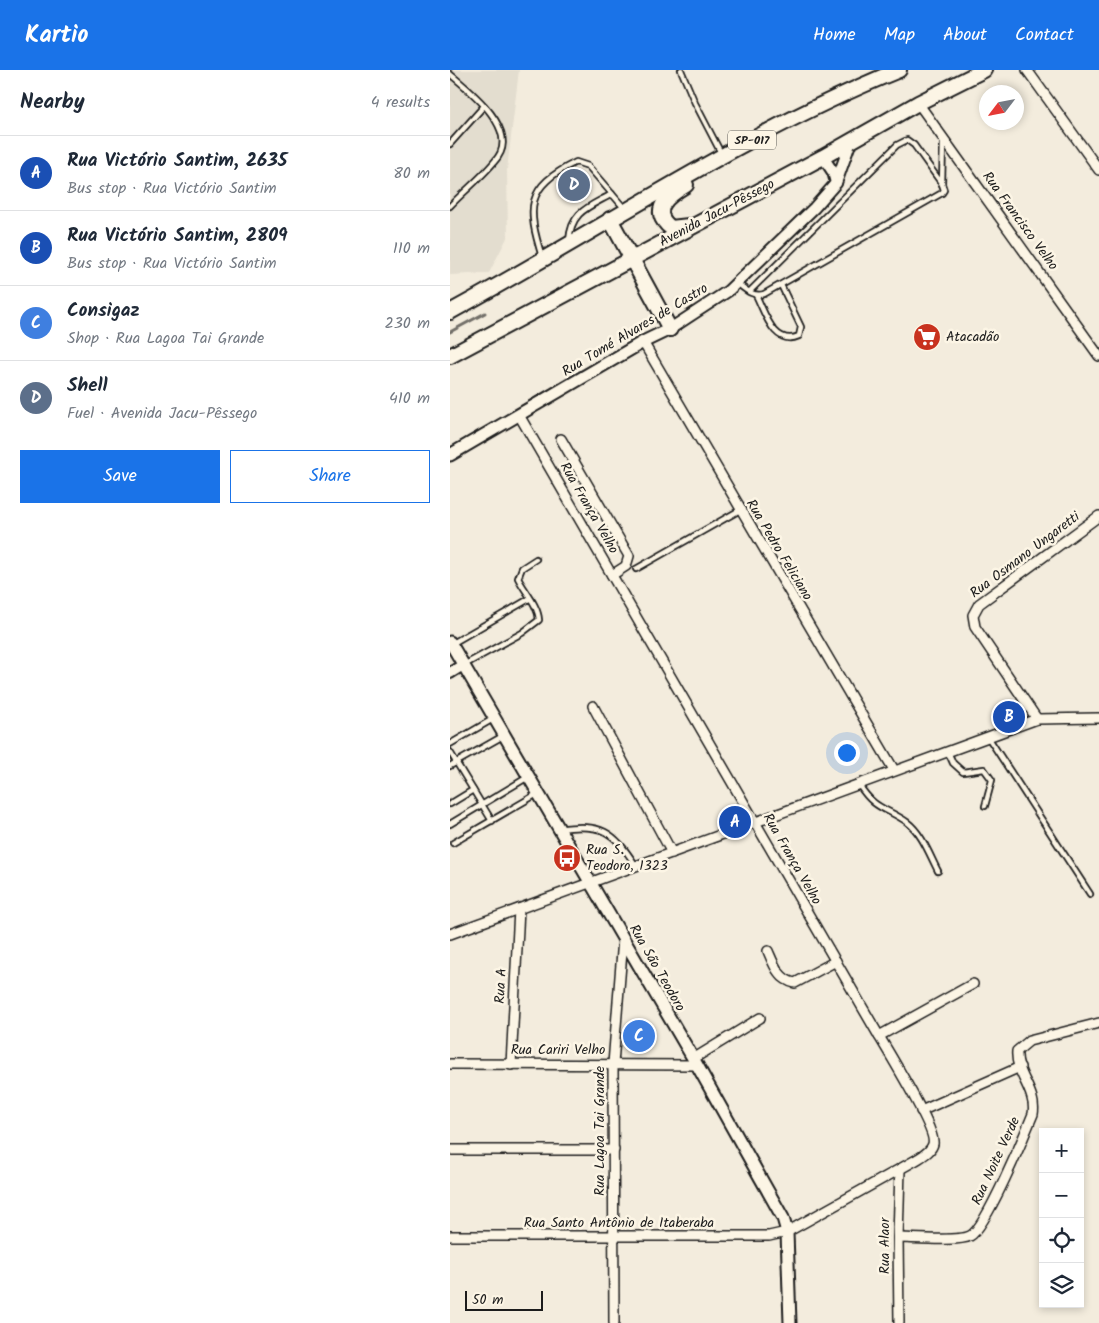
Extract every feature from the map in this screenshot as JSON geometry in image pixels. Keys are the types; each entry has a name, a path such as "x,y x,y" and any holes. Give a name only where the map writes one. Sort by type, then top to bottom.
{"highway":[{"name":"SP-017","path":"450,312 723,156 850,90 899,70"},
{"name":"Avenida Jacu-Pêssego","path":"450,356 823,157 918,102 984,70"},
{"path":"698,223 685,227 671,228 662,216 665,200 685,186 740,157 806,112"},
{"path":"610,219 670,329"}],"main road":[{"name":"Rua Tomé Alvares de Castro","path":"450,455 643,342 670,329"},
{"name":"Rua São Teodoro","path":"451,643 775,1203 787,1232 790,1323"}],"street":[{"path":"1027,70 1099,170"},
{"name":"Rua Francisco Velho","path":"918,102 1099,356"},
{"name":"Rua Tomé Alvares de Castro","path":"670,329 737,283 790,233 836,183 851,141"},
{"path":"823,157 833,172 836,183"},
{"name":"Rua Pedro Feliciano","path":"643,342 894,770"},
{"name":"Rua França Velho","path":"519,415 836,961 932,1133 933,1144 925,1154 787,1232"},
{"path":"561,439 629,556 626,566 612,576"},
{"name":"Rua Osmano Ungaretti","path":"1037,719 975,628 973,615 979,604 1099,516"},
{"path":"450,673 463,665"},
{"path":"593,706 672,853"},
{"path":"450,934 755,824 894,770 1037,719 1099,718"},
{"name":"Rua A","path":"511,1064 519,908"},
{"name":"Rua Lagoa Tai Grande","path":"614,1323 613,1064 623,939"},
{"path":"768,951 777,970 785,980 795,983 836,961"},
{"path":"879,1036 973,984"},
{"path":"695,1062 760,1018"},
{"path":"921,1111 1020,1067 1017,1051 1029,1041 1099,1023"},
{"name":"Rua Cariri Velho","path":"450,1064 695,1062"},
{"name":"Rua Noite Verde","path":"898,1238 969,1237 981,1225 1033,1114 1033,1098 1020,1067"},
{"path":"450,1150 614,1150"},
{"name":"Rua Alaor","path":"899,1323 898,1238 900,1168"},
{"name":"Rua Santo Antônio de Itaberaba","path":"450,1236 615,1235 748,1237 787,1232"}],"lane":[{"path":"680,70 723,156"},
{"path":"450,206 499,156 502,144 500,128 484,106 451,76"},
{"path":"450,144 484,106"},
{"path":"737,283 756,295 764,294 942,193 943,138"},
{"path":"749,292 903,141 909,141 914,145 942,184"},
{"path":"543,260 536,238 532,208 540,186 563,168 576,162 583,162 626,210"},
{"path":"569,244 572,222 586,209 612,194"},
{"path":"756,295 774,330 780,337 791,339 801,333 801,327 781,285"},
{"path":"636,569 740,510"},
{"path":"463,665 534,625 539,620 535,605 529,600 518,578 519,572 536,559"},
{"path":"451,643 529,600"},
{"path":"450,744 494,718"},
{"path":"450,766 504,736"},
{"path":"988,737 1090,894"},
{"path":"948,751 953,763 963,772 984,769 988,774 992,780 986,806"},
{"path":"450,752 492,821"},
{"path":"450,824 528,777"},
{"path":"858,784 876,806 907,823 912,828 938,871"},
{"path":"450,804 473,790"},
{"path":"453,843 537,794"},
{"path":"558,830 584,826 597,828 611,834 625,848 636,866"}],"shaded area":[{"path":"450,70 519,70 507,170 508,236 489,273 450,275"}],"waterway":[{"path":"450,332 485,313"}],"place":[{"name":"Shell","path":"574,185"},
{"name":"Atacadão","path":"927,337"},
{"name":"Rua Victório Santim, 2809","path":"1009,717"},
{"name":"Rua Victório Santim, 2635","path":"735,822"},
{"name":"Rua S. Teodoro, 1323","path":"567,858"},
{"name":"Consigaz","path":"639,1036"}]}
